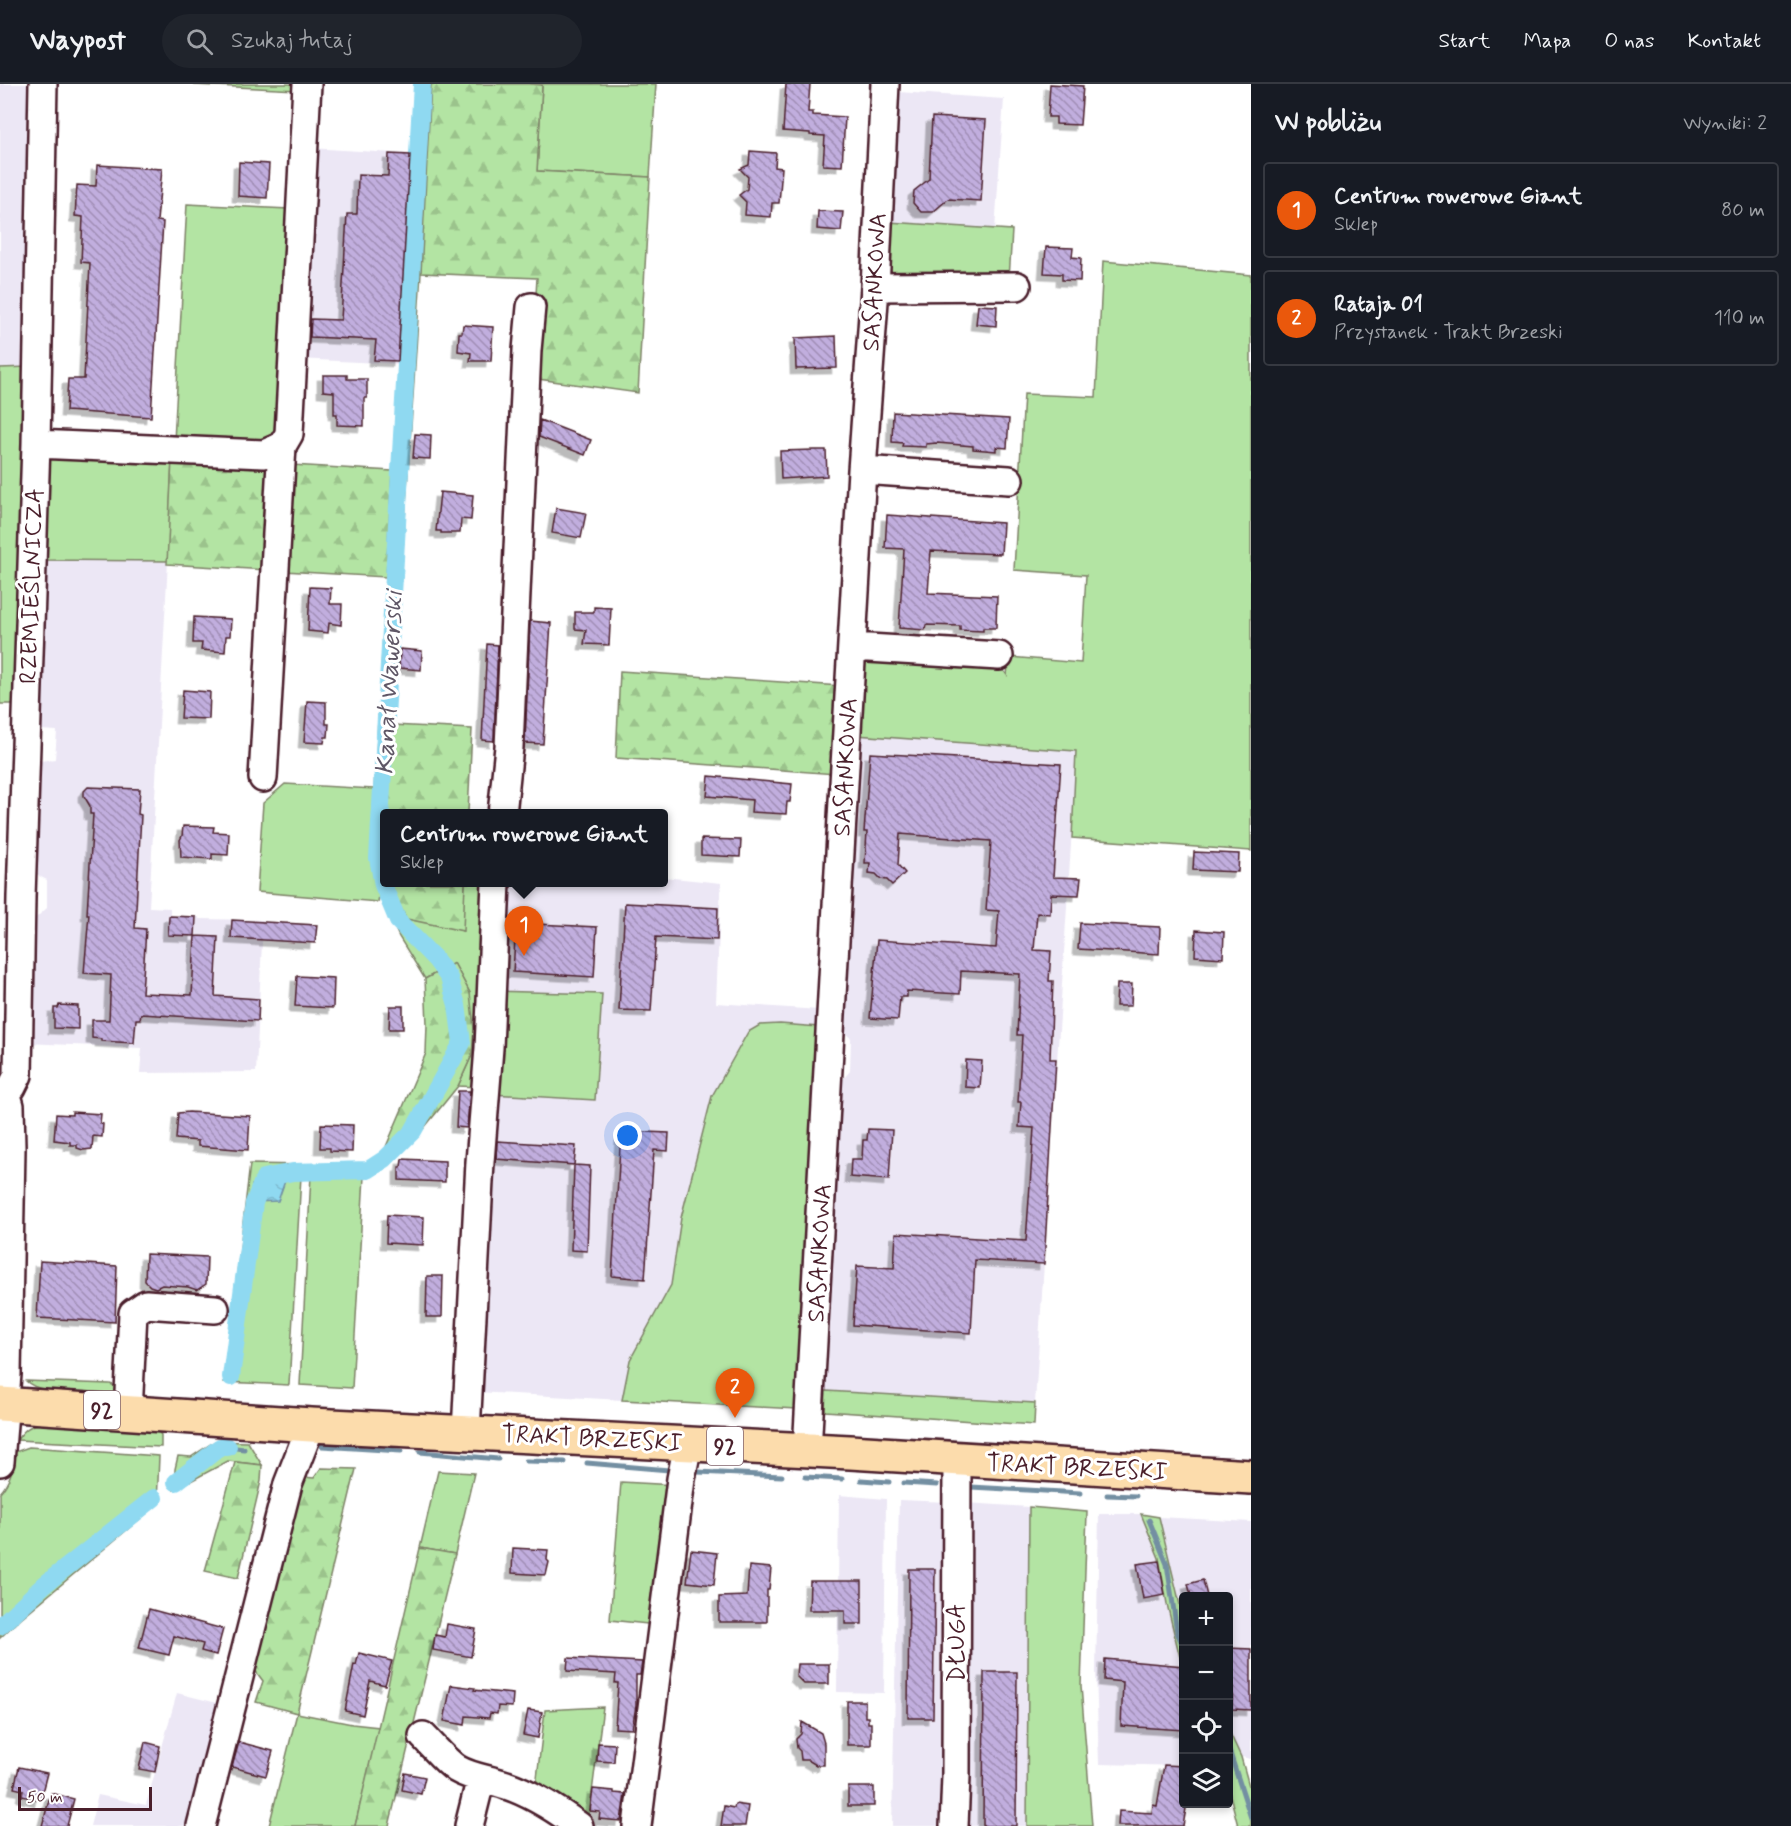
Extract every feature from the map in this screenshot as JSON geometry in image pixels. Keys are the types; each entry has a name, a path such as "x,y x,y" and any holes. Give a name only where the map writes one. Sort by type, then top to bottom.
{"main road":[{"name":"TRAKT BRZESKI","path":"2,1404 312,1425 688,1444 1251,1477"}],"street":[{"name":"RZEMIEŚLNICZA","path":"2,1404 11,1148 10,1106 2,1094 12,1087 18,1075 21,897 36,444 43,84"},
{"path":"263,778 282,446 289,434 307,84"},
{"name":"SASANKOWA","path":"807,1451 885,84"},
{"path":"875,287 1017,286"},
{"path":"502,809 509,747 531,307"},
{"path":"36,444 264,454 282,446"},
{"path":"862,470 1009,480"},
{"path":"852,647 999,656"},
{"path":"466,1432 480,1162 489,1048 496,887"},
{"path":"128,1412 133,1313 146,1304 215,1309"},
{"path":"0,1462 2,1404"},
{"path":"201,1826 288,1484 312,1425"},
{"path":"637,1826 681,1479 688,1444"},
{"name":"DŁUGA","path":"954,1826 957,1459"},
{"path":"423,1736 457,1769 529,1794 579,1826"},
{"path":"470,1826 482,1778"}],"shaded area":[{"path":"0,84 37,84 29,367 0,368"},
{"path":"898,92 1004,99 995,230 888,222"},
{"path":"309,148 411,154 399,364 297,359"},
{"path":"40,560 168,561 149,907 170,908 170,915 199,917 199,919 263,920 256,1072 140,1073 142,1048 25,1043 29,924 47,908 47,880 31,872 34,765 40,761 55,759 57,731 40,730"},
{"path":"856,735 1077,751 1035,1403 826,1391 828,1360 819,1353 834,1090 850,1071 851,1038 837,1027 843,928 851,920 853,896 845,886"},
{"path":"668,877 721,883 716,1003 820,1010 819,1027 760,1025 748,1032 712,1096 681,1218 671,1285 630,1360 622,1400 476,1392 491,1094 595,1100 602,995 496,991 503,887 668,887"},
{"path":"839,1495 886,1499 884,1693 837,1692"},
{"path":"899,1500 948,1502 944,1826 892,1826"},
{"path":"966,1503 1029,1507 1027,1826 963,1826"},
{"path":"1099,1514 1141,1514 1159,1558 1179,1654 1179,1766 1099,1764 1096,1672"},
{"path":"1159,1517 1251,1522 1251,1759 1241,1757 1233,1740 1233,1592 1179,1592 1179,1600"},
{"path":"177,1693 225,1705 196,1826 90,1826 98,1795 146,1805"}],"green space":[{"path":"194,84 298,84 297,90"},
{"path":"415,84 431,84 386,809 380,809 380,887 392,887 462,931 465,887 488,887 479,1087 458,1086 472,1055 470,993 454,963 425,979 399,937 379,895 378,902 257,892 263,803 285,784 374,789"},
{"path":"431,84 542,85 537,171 650,177 638,393 531,378 537,278 421,273"},
{"path":"530,84 656,84 650,177 537,171 542,86"},
{"path":"187,204 289,209 274,435 262,444 174,441"},
{"path":"888,222 1012,230 1009,280 883,274"},
{"path":"1103,261 1251,275 1251,851 1072,838 1076,751 856,735 860,657 1001,667 1007,675 1009,657 1081,663 1086,575 1014,570 1024,394 1096,397"},
{"path":"29,367 20,704 0,704 0,368"},
{"path":"51,458 172,459 168,561 40,560 45,469"},
{"path":"172,459 262,463 274,477 267,570 167,564"},
{"path":"291,465 392,471 386,577 284,571"},
{"path":"620,671 841,686 836,774 616,758"},
{"path":"392,725 472,729 468,809 386,809"},
{"path":"389,887 465,887 463,931 407,919"},
{"path":"454,963 470,993 474,1029 472,1055 458,1086 420,1133 386,1164 382,1156 426,1053 425,979"},
{"path":"496,991 602,994 595,1100 491,1094"},
{"path":"760,1025 819,1027 797,1409 622,1400 630,1360 671,1285 681,1218 712,1096 748,1032"},
{"path":"382,1156 386,1164 372,1175 364,1176 352,1388 300,1385 311,1175 301,1176 289,1385 224,1382 250,1164 365,1166"},
{"path":"26,1381 110,1384 121,1388 118,1393 111,1394 66,1393 33,1386"},
{"path":"826,1391 1035,1403 1034,1425 825,1411"},
{"path":"55,1423 155,1428 161,1435 161,1447 17,1440 29,1427"},
{"path":"215,1441 248,1442 262,1465 228,1461 174,1490 178,1456 191,1457"},
{"path":"29,1447 159,1456 157,1505 0,1638 0,1493 11,1474 15,1452"},
{"path":"235,1462 262,1465 261,1481 238,1578 205,1571"},
{"path":"321,1468 356,1469 297,1713 256,1702 263,1681 251,1665 303,1477 314,1478"},
{"path":"438,1471 474,1473 455,1554 420,1548"},
{"path":"621,1482 675,1485 657,1625 610,1620"},
{"path":"1029,1507 1087,1512 1081,1686 1092,1826 1027,1826"},
{"path":"1141,1514 1159,1517 1179,1600 1179,1654 1167,1604 1159,1558"},
{"path":"420,1548 455,1554 389,1826 355,1826"},
{"path":"603,1707 588,1823 536,1787 545,1710"},
{"path":"297,1713 379,1727 355,1826 269,1826"},
{"path":"1233,1740 1241,1757 1251,1793 1251,1826 1238,1826 1233,1807"}],"water":[{"path":"273,1175 285,1181 278,1201 254,1202 252,1185"}],"building":[{"path":"786,84 810,84 808,112 813,112 813,115 845,117 842,166 823,165 825,136 783,131"},
{"path":"1050,84 1083,86 1080,125 1056,124 1056,117 1048,117"},
{"path":"932,117 986,120 981,201 948,199 933,212 921,212 913,203 914,191 929,179"},
{"path":"750,151 776,153 775,167 782,168 779,203 772,203 771,217 745,215 746,202 739,195 747,189 748,177 740,169 749,165"},
{"path":"389,154 410,155 398,361 374,360 376,340 310,337 311,319 341,320 347,214 357,214 358,175 388,176"},
{"path":"239,162 269,164 267,198 238,196"},
{"path":"97,165 162,169 157,221 163,222 151,417 66,411 68,379 84,379 90,263 81,262 83,217 75,216 77,185 96,186"},
{"path":"818,211 843,212 841,231 817,229"},
{"path":"1046,247 1073,248 1072,257 1081,258 1080,281 1062,280 1062,274 1044,273"},
{"path":"978,305 997,306 996,326 976,324"},
{"path":"463,325 493,327 491,361 470,361 471,353 458,351 459,333 462,333"},
{"path":"836,336 837,368 796,369 795,338"},
{"path":"323,375 347,375 347,379 367,379 364,426 337,425 337,414 334,414 334,392 323,391"},
{"path":"893,412 1009,419 1007,448 996,447 996,451 973,449 973,446 937,443 926,444 926,447 902,446 903,443 892,442"},
{"path":"540,420 591,440 585,455 539,437"},
{"path":"415,434 431,435 430,459 413,458"},
{"path":"826,450 827,476 781,479 780,451"},
{"path":"440,492 473,495 471,520 461,519 460,533 436,531"},
{"path":"556,508 586,513 581,538 552,533"},
{"path":"887,515 1003,523 1001,554 931,551 928,593 997,596 996,628 983,628 983,631 960,630 960,626 926,625 925,630 899,628 904,549 885,548"},
{"path":"310,587 331,588 330,604 342,604 341,625 329,623 328,633 308,631"},
{"path":"594,607 611,608 609,645 584,644 586,630 575,629 575,612 594,612"},
{"path":"194,617 231,619 230,636 226,636 225,652 201,650 202,643 193,643"},
{"path":"530,621 551,623 543,744 525,743"},
{"path":"487,644 498,645 494,741 482,740"},
{"path":"400,649 422,651 421,670 399,668"},
{"path":"183,690 210,692 209,719 181,718"},
{"path":"307,701 326,702 326,724 329,724 328,737 325,737 324,743 304,742"},
{"path":"870,753 1061,764 1053,877 1081,878 1079,895 1051,894 1050,914 1037,913 1034,950 1051,951 1049,981 1053,981 1050,1059 1056,1059 1044,1264 975,1260 971,1333 853,1325 857,1266 894,1268 896,1233 1026,1241 1034,1128 1019,1127 1021,1102 1018,1102 1022,1035 1017,1035 1020,974 961,971 960,994 907,991 907,997 900,997 898,1020 870,1018 877,940 996,948 999,911 986,910 991,841 900,834 898,865 905,873 892,885 876,874 869,873 870,863 865,863 867,832 864,832"},
{"path":"709,776 792,784 786,814 751,812 752,800 707,796"},
{"path":"88,787 140,789 138,814 141,815 135,928 146,929 142,993 192,995 195,936 218,937 215,996 259,999 258,1021 141,1014 140,1019 136,1019 134,1043 101,1041 101,1039 92,1038 92,1020 109,1020 111,975 84,973 93,814 90,814 90,806 84,796 84,791"},
{"path":"183,826 214,827 213,832 229,833 228,855 212,854 212,859 181,857 180,840"},
{"path":"701,839 741,840 740,857 701,855"},
{"path":"1194,852 1239,854 1238,872 1193,870"},
{"path":"625,903 718,908 717,940 656,937 651,1011 619,1010"},
{"path":"169,916 196,917 195,936 168,935"},
{"path":"232,920 317,925 315,943 231,938"},
{"path":"516,923 597,927 594,977 513,972"},
{"path":"1080,923 1160,927 1159,954 1078,949"},
{"path":"1196,930 1224,932 1223,958 1195,956"},
{"path":"297,976 334,978 333,1008 295,1006"},
{"path":"1117,984 1132,984 1131,1006 1116,1006"},
{"path":"59,1005 78,1006 78,1029 54,1028 54,1008 58,1008"},
{"path":"390,1006 403,1006 403,1029 389,1029"},
{"path":"966,1060 982,1061 980,1088 965,1087"},
{"path":"458,1091 470,1091 467,1128 456,1127"},
{"path":"72,1112 101,1114 102,1137 93,1136 92,1149 83,1150 77,1148 77,1145 70,1145 70,1142 54,1140 56,1114 72,1115"},
{"path":"178,1113 250,1116 248,1150 198,1146 198,1141 176,1139"},
{"path":"321,1124 353,1125 352,1152 320,1148"},
{"path":"868,1129 892,1130 889,1180 850,1177 851,1159 862,1159 863,1140 867,1140"},
{"path":"621,1131 669,1133 668,1151 654,1150 645,1279 612,1276"},
{"path":"497,1141 576,1146 574,1165 496,1159"},
{"path":"402,1159 445,1161 445,1182 399,1180 399,1167 401,1167"},
{"path":"574,1165 590,1166 587,1251 571,1250"},
{"path":"387,1215 424,1217 423,1245 386,1243"},
{"path":"146,1254 207,1257 206,1284 197,1290 188,1287 162,1285 156,1288 150,1286 145,1281"},
{"path":"40,1261 117,1266 115,1322 37,1318"},
{"path":"427,1276 443,1276 442,1317 426,1317"},
{"path":"513,1548 548,1550 547,1560 549,1562 546,1575 512,1573"},
{"path":"691,1550 717,1553 714,1585 687,1582"},
{"path":"1159,1561 1165,1595 1143,1599 1137,1564"},
{"path":"749,1566 771,1568 769,1590 767,1590 767,1622 719,1622 719,1597 747,1596"},
{"path":"909,1569 935,1569 933,1718 908,1718"},
{"path":"1203,1580 1206,1592 1190,1592 1188,1584"},
{"path":"810,1581 862,1581 862,1624 845,1624 845,1610 809,1610"},
{"path":"149,1609 223,1629 216,1655 201,1651 203,1644 174,1636 169,1655 139,1648"},
{"path":"447,1624 476,1629 471,1657 433,1650 435,1635 445,1637"},
{"path":"1233,1648 1251,1649 1251,1710 1233,1709"},
{"path":"359,1653 392,1661 385,1685 370,1681 363,1715 345,1711 354,1664 356,1665"},
{"path":"568,1658 642,1662 640,1675 636,1675 636,1706 632,1729 615,1728 618,1683 615,1683 616,1674 567,1671"},
{"path":"1105,1659 1179,1666 1179,1730 1121,1726 1123,1682 1104,1680"},
{"path":"797,1664 829,1664 829,1684 804,1684 796,1676"},
{"path":"984,1672 1017,1672 1016,1826 983,1826"},
{"path":"451,1685 513,1694 512,1707 498,1706 497,1714 490,1713 489,1718 466,1716 465,1725 444,1721"},
{"path":"847,1701 865,1701 865,1717 868,1717 868,1723 871,1723 871,1745 847,1745"},
{"path":"528,1710 542,1712 538,1738 523,1735"},
{"path":"802,1722 821,1733 824,1743 824,1765 801,1760 796,1739 801,1734"},
{"path":"145,1742 160,1746 155,1772 139,1769"},
{"path":"239,1742 273,1751 266,1776 232,1767"},
{"path":"598,1743 615,1744 614,1762 597,1761"},
{"path":"1164,1765 1179,1766 1179,1808 1186,1808 1183,1826 1118,1826 1119,1811 1152,1813 1153,1805 1157,1806"},
{"path":"19,1767 47,1773 40,1800 22,1796 23,1790 14,1788"},
{"path":"405,1773 425,1777 421,1794 402,1790"},
{"path":"848,1787 874,1787 874,1806 848,1806"},
{"path":"593,1789 625,1794 621,1821 599,1819 600,1812 590,1811"},
{"path":"51,1793 74,1799 67,1826 42,1826"},
{"path":"735,1804 748,1806 745,1826 721,1826 724,1806 734,1808"}],"waterway":[{"name":"Kanał Wawerski","path":"381,809 422,84"},
{"name":"Kanał Wawerski","path":"380,823 378,858 380,869"},
{"name":"Kanał Wawerski","path":"231,1377 254,1203 264,1178 293,1172 368,1170 385,1159 413,1131 462,1043 457,1005 449,978 436,960 398,921 384,887"},
{"path":"322,1446 401,1451"},
{"name":"Kanał Wawerski","path":"176,1482 220,1447 228,1447"},
{"path":"228,1447 244,1449"},
{"path":"420,1452 498,1459"},
{"path":"526,1461 565,1462"},
{"path":"587,1463 669,1470"},
{"path":"698,1472 782,1476"},
{"path":"805,1477 842,1479"},
{"path":"861,1480 889,1482"},
{"path":"904,1483 937,1485"},
{"path":"971,1487 1080,1493"},
{"path":"1107,1495 1136,1496"},
{"name":"Kanał Wawerski","path":"0,1626 44,1585 154,1498"},
{"path":"1149,1520 1167,1564 1177,1632 1183,1646"},
{"path":"1230,1754 1251,1818"}],"place":[{"name":"Centrum rowerowe Giant","path":"524,956"},
{"name":"Rataja 01","path":"735,1418"}]}
